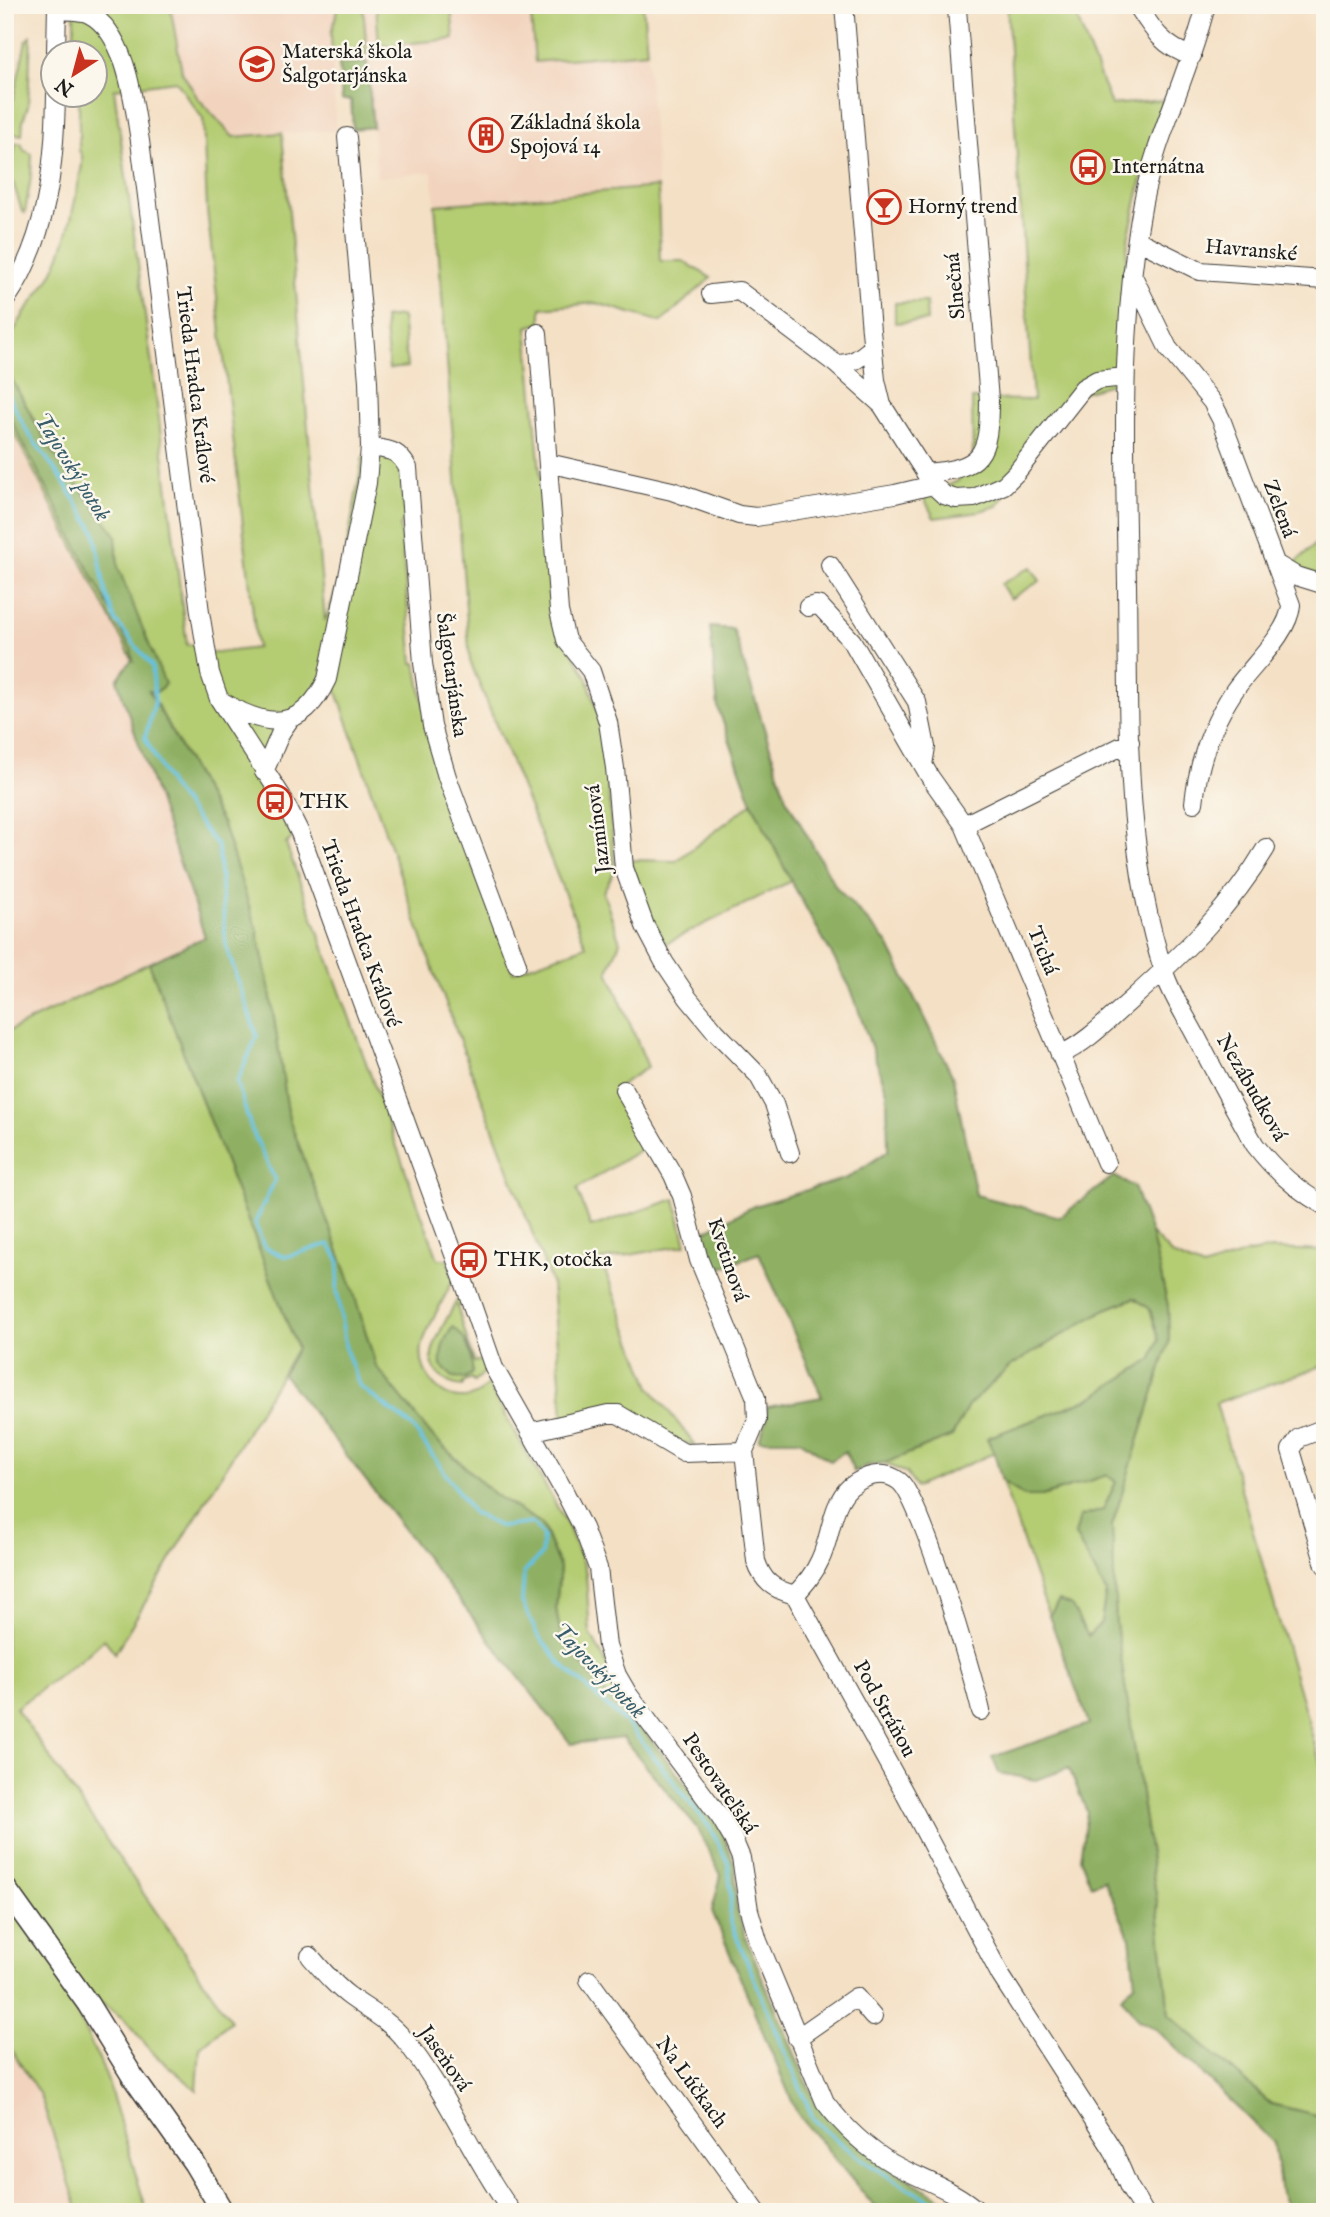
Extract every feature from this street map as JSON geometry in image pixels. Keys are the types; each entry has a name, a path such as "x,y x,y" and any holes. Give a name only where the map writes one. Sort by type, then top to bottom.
{"main road":[{"path":"5,1888 68,1975 223,2212"}],"street":[{"path":"844,5 873,347 882,405"},
{"path":"1137,5 1170,48 1192,55"},
{"path":"1163,971 1139,875 1133,817 1125,377 1132,274 1144,197 1206,5"},
{"path":"56,38 57,8"},
{"name":"Trieda Hradca Králové","path":"57,8 88,13 100,23 119,53 130,83 140,141 200,612 211,673 219,699 282,797 300,833 494,1368 583,1528 598,1568 607,1646"},
{"name":"Slnečná","path":"929,479 970,464 986,446 989,433 989,400 957,9"},
{"path":"5,301 31,253 46,201 55,151 56,108"},
{"path":"219,699 241,713 262,721 290,719 310,707 327,679 367,483 370,447 368,381 347,137"},
{"name":"Havranské","path":"1137,240 1200,271 1325,280"},
{"name":"Zelená","path":"1132,274 1168,348 1212,402 1221,419 1290,600 1288,619 1224,708 1205,750 1194,803"},
{"path":"711,294 739,291 836,364 882,405 929,479 944,495 964,499 986,494 1004,485 1083,388 1097,380 1125,377"},
{"name":"Jazmínová","path":"538,333 562,628 566,640 591,671 608,722 615,768 622,855 629,883 653,943 676,981 709,1024 749,1064 767,1089 790,1153"},
{"path":"836,364 859,360 873,347"},
{"name":"Šalgotarjánska","path":"370,447 391,450 401,456 408,468 423,663 432,726 443,765 517,964"},
{"path":"548,463 672,491 738,515 757,517 870,498 929,479"},
{"path":"1276,564 1296,576 1325,585"},
{"path":"830,565 917,702 926,747 923,765"},
{"name":"Tichá","path":"808,607 820,606 852,641 923,765 964,825 1106,1163"},
{"path":"264,772 275,743 290,719"},
{"path":"964,825 1130,742"},
{"path":"1060,1055 1087,1040 1163,971 1222,911 1265,848"},
{"name":"Nezábudková","path":"1163,971 1255,1145 1270,1165 1290,1184 1325,1206"},
{"name":"Kvetinová","path":"624,1090 678,1186 699,1260 756,1398 757,1420 744,1451 756,1561 761,1576 770,1586 795,1595"},
{"path":"530,1432 618,1414 684,1453 744,1451"},
{"path":"1323,1554 1291,1450 1299,1438 1325,1428"},
{"path":"795,1595 821,1559 838,1502 847,1489 873,1474 887,1475 900,1481 909,1493 965,1647 981,1711"},
{"name":"Pod Stráňou","path":"795,1595 905,1794 1001,1976 1113,2150 1129,2187 1144,2212"},
{"name":"Pestovateľská","path":"607,1646 617,1675 628,1694 720,1817 733,1839 741,1858 749,1910 758,1941 825,2102 842,2124 866,2145 893,2164 958,2196 979,2212"},
{"name":"Jaseňová","path":"310,1956 350,1997 386,2021 402,2036 433,2080 480,2164 512,2212"},
{"name":"Na Lúčkach","path":"588,1980 757,2212"},
{"path":"797,2038 855,1995 873,2017"}],"shaded area":[{"name":"Materská škola Šalgotarjánska","path":"170,5 339,5 331,33 336,130 233,137 197,97 182,72"},
{"path":"363,5 530,5 535,62 647,52 658,187 435,205 432,172 377,177"},
{"path":"5,416 132,659 117,681 205,937 5,1033"},
{"path":"5,1941 147,2212 5,2212"}],"green space":[{"path":"74,5 170,5 182,72 197,97 233,137 282,133 325,621 342,574 363,457 391,457 401,470 405,519 400,526 413,663 416,663 435,765 513,972 586,946 470,661 435,205 658,187 660,261 683,261 711,278 661,322 596,303 541,308 541,323 527,327 553,618 587,677 603,730 615,870 603,892 620,942 608,971 648,1067 614,1089 648,1145 577,1189 591,1227 675,1199 686,1245 601,1260 650,1387 695,1445 681,1442 631,1412 563,1416 552,1285 428,956 334,683 292,727 256,772 293,837 286,844 438,1259 447,1259 454,1279 424,1340 422,1359 425,1370 437,1388 446,1395 457,1398 479,1393 494,1377 498,1385 491,1390 568,1526 586,1573 590,1633 634,1708 629,1712 615,1706 561,1638 556,1608 560,1568 542,1524 495,1495 432,1436 376,1366 351,1284 289,1119 270,991 223,825 132,659 5,416 5,337 12,336 59,259 71,219 82,165 79,150 79,108 108,108 108,38 74,38","holes":["176,81 203,119 207,210 257,648 199,655 196,644 187,645 114,89"]},
{"path":"339,5 363,5 367,54 332,57 331,33"},
{"path":"376,5 451,5 454,39 379,46"},
{"path":"530,5 643,5 647,52 535,62"},
{"path":"1007,5 1072,5 1111,105 1164,100 1153,132 1128,239 1115,383 1073,395 997,506 973,513 934,518 923,496 958,481 973,457 972,399 1033,400"},
{"path":"31,36 28,106 22,135 6,132 26,41"},
{"path":"367,62 373,127 353,129 351,100 342,100 339,64"},
{"path":"16,143 21,143 24,150 32,154 25,213 22,211 10,173"},
{"path":"926,302 927,321 895,323 895,303"},
{"path":"402,316 407,367 389,369 384,318"},
{"path":"5,367 49,447 116,535 118,567 165,684 157,692 149,691 223,825 257,930 270,991 289,1119 351,1284 376,1366 432,1436 495,1495 542,1524 560,1568 556,1608 561,1638 615,1706 629,1712 721,1829 735,1865 737,1910 746,1939 816,2104 885,2165 964,2212 885,2212 873,2205 797,2113 712,1911 721,1875 697,1828 623,1738 571,1744 283,1374 297,1348 149,963 205,937 117,680 133,660 131,650 5,408"},
{"path":"1325,535 1325,577 1292,566"},
{"path":"1031,567 1040,581 1010,599 1001,584"},
{"path":"710,627 733,629 786,798 836,887 887,942 953,1077 976,1195 1060,1217 1114,1176 1134,1187 1151,1233 1168,1306 1169,1342 1112,1526 1116,1624 1157,1902 1169,2015 1271,2104 1325,2117 1325,2212 1289,2212 1281,2194 1274,2143 1156,2029 1138,2020 1121,1996 1135,1984 1130,1938 1104,1880 1091,1885 1080,1858 1087,1812 1069,1768 1036,1780 999,1773 992,1757 1089,1724 1049,1616 1059,1601 1071,1605 1088,1636 1101,1623 1106,1592 1075,1535 1080,1517 1103,1510 1116,1482 1107,1475 1042,1496 1024,1496 1002,1481 987,1438 1091,1398 1152,1359 1159,1339 1150,1309 1134,1298 1104,1310 1009,1367 968,1406 952,1436 885,1463 869,1465 854,1472 845,1451 830,1461 800,1440 759,1440 767,1419 767,1407 822,1397 759,1253 714,1271 699,1234 754,1206 847,1178 888,1151 887,1092 851,989 791,881 752,803 718,708"},
{"path":"752,803 791,881 665,944 644,900 630,860 676,861"},
{"path":"149,963 297,1348 115,1653 104,1639 16,1708 231,2021 200,2047 197,2090 155,2055 124,2019 94,1998 76,2011 106,2075 147,2212 81,2212 40,2095 5,2040 5,1033"},
{"path":"1151,1233 1172,1255 1203,1268 1244,1254 1272,1249 1325,1251 1325,1365 1216,1403 1321,1766 1325,1770 1325,2117 1271,2104 1169,2015 1157,1902 1116,1624 1112,1526 1169,1342 1168,1306"},
{"path":"461,1293 465,1304 457,1306 474,1362 482,1360 485,1372 474,1382 471,1379 463,1383 463,1386 449,1383 439,1375 432,1363 433,1349"},
{"path":"1134,1298 1150,1309 1159,1339 1152,1359 1091,1398 987,1438 994,1453 916,1487 906,1473 885,1463 952,1436 968,1406 1009,1367 1104,1310"},
{"path":"453,1327 462,1336 470,1354 472,1373 465,1379 453,1377 441,1366 443,1345"},
{"path":"1107,1475 1116,1482 1103,1510 1075,1535 1106,1592 1101,1623 1088,1637 1059,1601 1049,1616 1002,1481 1024,1496 1042,1496"}],"waterway":[{"name":"Tajovský potok","path":"5,389 28,433 62,479 95,532 105,590 115,620 152,666 155,701 145,738 170,785 218,847 226,946 257,1036 237,1082 251,1128 275,1180 255,1223 264,1247 285,1257 329,1244 339,1260 337,1289 346,1350 360,1387 412,1426 473,1513 501,1527 533,1523 543,1536 541,1555 524,1573 522,1602 537,1634 561,1664 630,1727 710,1828 728,1862 730,1921 813,2118 861,2158 950,2212"}],"place":[{"name":"Materská škola Šalgotarjánska","path":"257,64"},
{"name":"Základná škola Spojová 14","path":"486,135"},
{"name":"Internátna","path":"1088,167"},
{"name":"Horný trend","path":"884,207"},
{"name":"THK","path":"275,802"},
{"name":"THK, otočka","path":"469,1260"}]}
